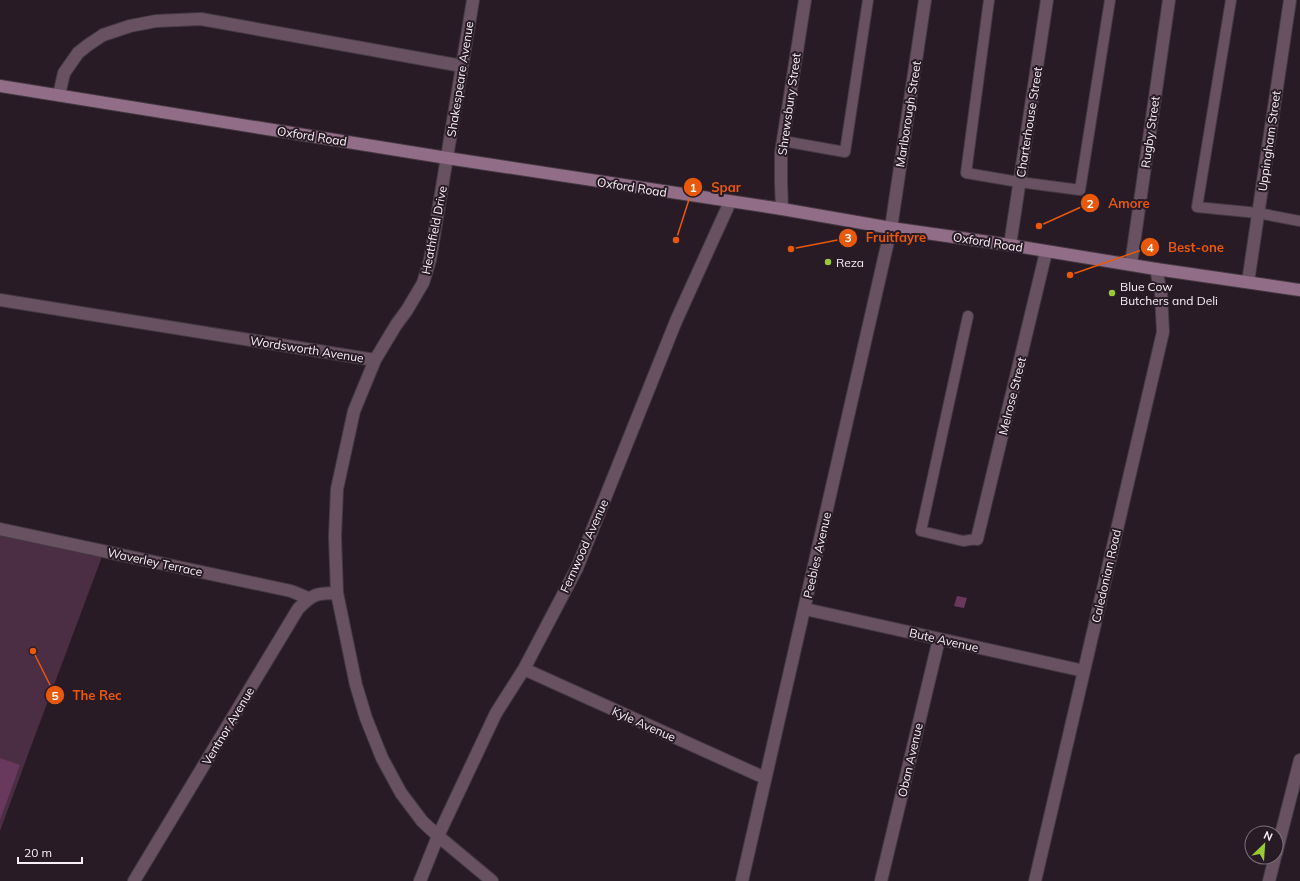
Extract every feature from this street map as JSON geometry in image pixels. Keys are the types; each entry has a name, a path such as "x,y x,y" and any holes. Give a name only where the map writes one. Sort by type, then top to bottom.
{"street":[{"name":"Shakespeare Avenue","path":"447,158 473,0"},
{"name":"Shrewsbury Street","path":"782,209 781,153 805,0"},
{"name":"Marlborough Street","path":"891,228 925,0"},
{"name":"Charterhouse Street","path":"1010,244 1047,0"},
{"name":"Rugby Street","path":"1131,264 1169,0"},
{"name":"Uppingham Street","path":"1248,282 1290,0"},
{"path":"59,95 64,73 78,53 88,45 104,35 130,26 156,21 201,19 462,66"},
{"name":"Oxford Road","path":"0,86 447,158 782,209 891,228 1010,244 1046,252 1300,290"},
{"name":"Heathfield Drive","path":"375,360 423,283 435,236 447,158"},
{"name":"Fernwood Avenue","path":"420,881 438,836 496,714 524,669 577,568 676,321 730,202"},
{"name":"Peebles Avenue","path":"742,881 891,228"},
{"name":"Melrose Street","path":"977,539 1046,252"},
{"name":"Caledonian Road","path":"1035,881 1163,332 1161,293 1156,269"},
{"name":"Wordsworth Avenue","path":"0,300 375,360 354,411 337,489 335,538 336,593 356,685 366,718 382,758 400,793 422,821 438,836"},
{"name":"Waverley Terrace","path":"0,529 291,591 308,598"},
{"path":"308,598 322,593 336,593"},
{"name":"Ventnor Avenue","path":"134,881 298,609 308,598"},
{"name":"Bute Avenue","path":"805,609 1084,671"},
{"name":"Oban Avenue","path":"881,881 939,638"},
{"name":"Kyle Avenue","path":"524,669 765,778"},
{"path":"1283,825 1300,760"},
{"path":"438,836 492,881"},
{"path":"1269,881 1273,865"}],"lane":[{"path":"783,141 845,152 868,0"},
{"path":"989,0 966,173 1080,190 1110,0"},
{"path":"1231,0 1197,207 1258,213 1300,221"},
{"path":"968,316 921,531 963,541 977,539"}],"shaded area":[{"path":"0,532 103,554 0,831"}],"building":[{"path":"957,596 967,598 964,608 954,606"},
{"path":"0,758 20,765 0,820"}],"place":[{"name":"Amore","path":"1039,226"},
{"name":"Spar","path":"676,240"},
{"name":"Fruitfayre","path":"791,249"},
{"name":"Reza","path":"828,262"},
{"name":"Best-one","path":"1070,275"},
{"name":"Blue Cow Butchers and Deli","path":"1112,293"},
{"name":"The Rec","path":"33,651"}]}
